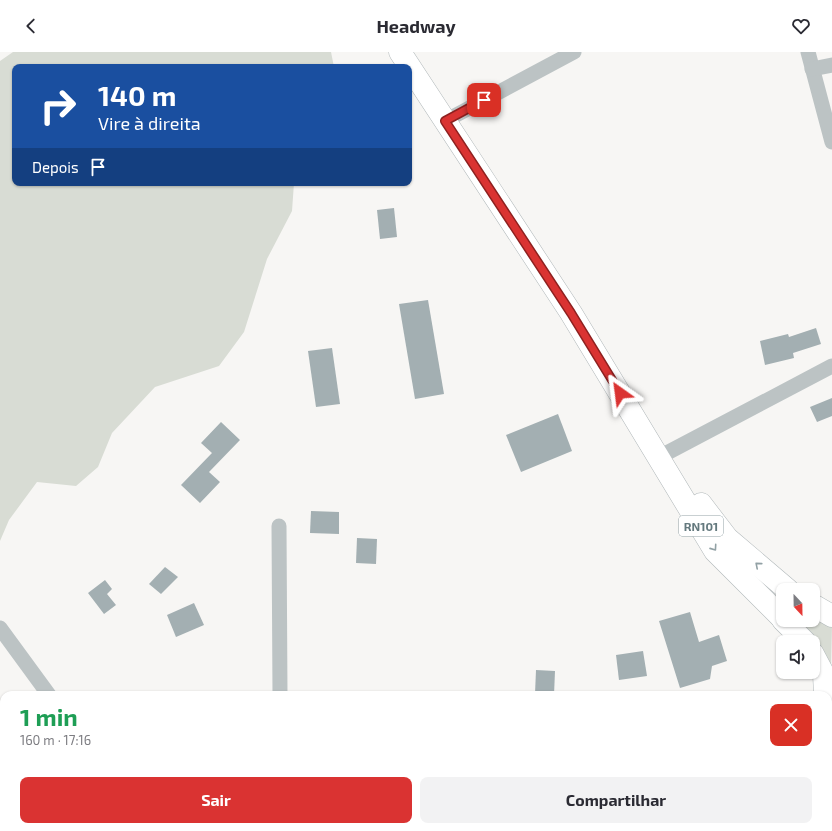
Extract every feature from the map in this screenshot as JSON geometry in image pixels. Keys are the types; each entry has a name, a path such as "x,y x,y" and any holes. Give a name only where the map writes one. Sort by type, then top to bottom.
{"main road":[{"name":"RN101","path":"400,52 408,64"},
{"name":"RN101","path":"412,70 571,313 715,551 776,613"},
{"name":"RN101","path":"636,419 727,538 780,583"},
{"path":"820,609 832,616"},
{"name":"RN101","path":"790,627 798,635"},
{"path":"820,667 824,675 826,691"}],"street":[{"path":"445,121 574,52"},
{"path":"808,52 832,142"},
{"path":"812,69 832,65"},
{"path":"663,455 832,366"},
{"path":"279,526 280,691"},
{"path":"0,628 46,691"}],"shaded area":[{"path":"13,52 331,52 333,64 12,64 12,186 294,186 292,211 267,259 244,332 219,366 155,387 112,433 98,467 76,486 37,482 9,520 0,541 0,61"},
{"path":"820,619 832,626 831,668 820,654 820,635 806,635 799,627 820,627"}],"building":[{"path":"394,208 397,237 380,239 377,210"},
{"path":"428,300 444,394 415,399 399,304"},
{"path":"816,328 821,344 793,353 794,358 765,365 760,341 788,334 789,337"},
{"path":"332,348 340,404 316,407 308,351"},
{"path":"832,398 832,416 817,422 810,407"},
{"path":"558,414 572,451 521,472 506,435"},
{"path":"221,422 240,440 209,472 220,482 200,503 181,485 212,453 201,443"},
{"path":"311,511 339,512 339,534 310,533"},
{"path":"357,538 377,539 376,564 356,563"},
{"path":"165,567 178,577 161,594 149,584"},
{"path":"105,580 112,589 107,594 116,605 104,614 88,593"},
{"path":"194,603 204,625 176,637 167,615"},
{"path":"690,612 699,642 719,635 727,661 712,666 710,679 680,688 659,621"},
{"path":"643,651 647,676 619,680 616,655"},
{"path":"536,670 555,671 554,691 535,691"}],"route":[{"path":"484,100 445,121 571,313 620,393"}]}
